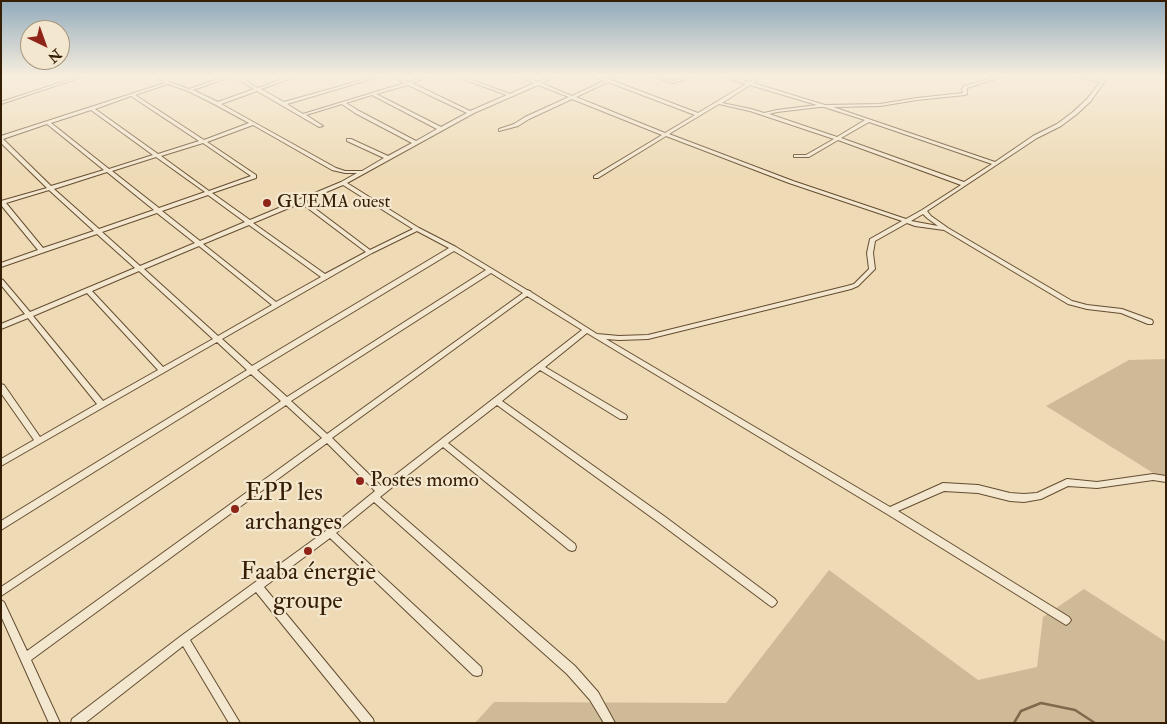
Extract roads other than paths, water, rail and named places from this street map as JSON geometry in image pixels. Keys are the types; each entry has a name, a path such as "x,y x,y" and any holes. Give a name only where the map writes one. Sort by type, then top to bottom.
{"street":[{"path":"89,109 1,139 51,189 326,437 377,494 571,670 594,696 610,723"},
{"path":"92,109 325,277"},
{"path":"1,265 254,177 254,175 154,109"},
{"path":"226,109 334,169 345,172 366,172"},
{"path":"291,109 321,126"},
{"path":"303,115 324,109"},
{"path":"352,109 416,142"},
{"path":"401,109 440,129"},
{"path":"461,109 470,113"},
{"path":"1,327 343,183 479,109"},
{"path":"501,130 516,125 547,109"},
{"path":"602,109 790,182 907,220 946,229"},
{"path":"684,109 697,114"},
{"path":"596,177 707,109"},
{"path":"742,109 764,114 964,184"},
{"path":"764,114 798,109"},
{"path":"833,109 996,164"},
{"path":"596,336 619,338 648,337 856,285 872,269 870,242 924,210 1035,137 1059,125 1080,109"},
{"path":"796,156 807,156 868,120"},
{"path":"47,122 276,305"},
{"path":"42,251 2,203 202,142 252,124"},
{"path":"349,140 388,158"},
{"path":"343,183 417,229 454,248 528,292 596,336 890,511 1066,620"},
{"path":"302,201 370,252"},
{"path":"924,210 928,217 946,229 1070,303 1086,308 1122,311 1150,322"},
{"path":"1,463 325,277 417,229"},
{"path":"1,526 252,370 454,248"},
{"path":"1,592 286,401 491,270"},
{"path":"1,281 102,405"},
{"path":"88,290 162,370"},
{"path":"25,658 326,437 528,292"},
{"path":"76,723 184,639 330,533 377,494 588,330"},
{"path":"540,367 623,417"},
{"path":"1,387 39,441"},
{"path":"497,401 661,519 772,602"},
{"path":"443,443 572,547"},
{"path":"890,511 943,487 978,489 1010,497 1024,498 1038,496 1067,482 1097,485 1153,477 1166,479"},
{"path":"330,533 477,670"},
{"path":"258,587 369,723"},
{"path":"1,605 55,723"},
{"path":"184,639 235,723"}],"waterway":[{"path":"1014,723 1021,711 1041,703 1075,710 1095,723"}],"place":[{"name":"GUEMA ouest","path":"267,203"},
{"name":"Postes momo","path":"360,481"},
{"name":"EPP les archanges","path":"235,509"},
{"name":"Faaba énergie groupe","path":"308,551"}]}
